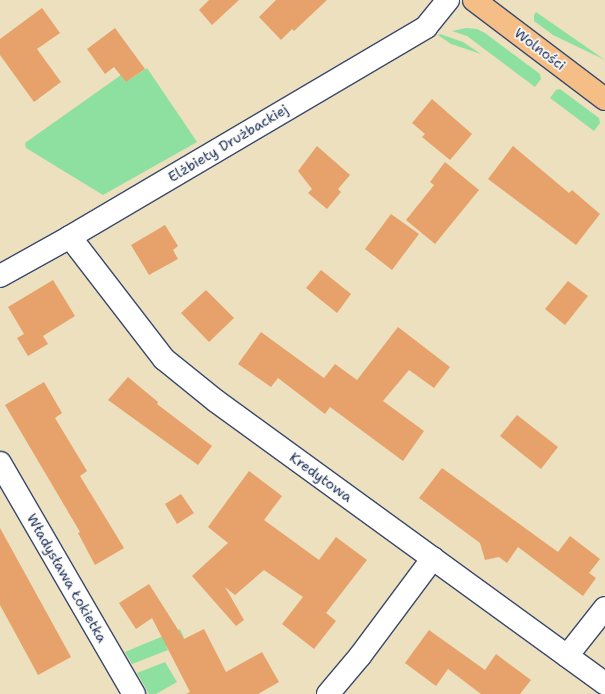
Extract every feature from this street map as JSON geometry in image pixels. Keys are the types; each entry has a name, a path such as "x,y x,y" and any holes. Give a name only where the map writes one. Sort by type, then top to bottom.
{"main road":[{"name":"Wolności","path":"474,0 605,99"}],"street":[{"name":"Elżbiety Drużbackiej","path":"0,276 70,237 426,26 448,0"},
{"name":"Kredytowa","path":"70,237 164,359 216,401 605,684"},
{"name":"Władysława Łokietka","path":"0,463 134,694"},
{"path":"328,694 369,644 433,558"},
{"path":"567,656 605,608"}],"green space":[{"path":"536,12 605,60 553,35 534,21 534,15"},
{"path":"466,28 477,29 485,33 540,74 541,79 535,87 467,36 452,31"},
{"path":"440,34 463,42 481,54 451,44 438,35"},
{"path":"147,68 197,142 103,195 26,148 25,143 121,75 126,82"},
{"path":"560,89 599,118 600,123 594,131 550,98 556,90"},
{"path":"180,629 184,638 166,646 168,650 132,664 125,652"},
{"path":"165,662 177,682 156,694 149,694 137,673"}],"building":[{"path":"209,0 239,0 212,25 199,10"},
{"path":"276,0 327,0 294,31 292,29 281,40 259,17"},
{"path":"42,8 60,33 37,49 61,82 34,102 0,55 0,39"},
{"path":"115,28 145,69 126,82 114,67 105,74 87,49"},
{"path":"432,99 472,134 450,160 422,137 425,134 412,123"},
{"path":"317,146 350,175 338,189 341,192 327,209 308,193 312,189 298,171"},
{"path":"513,146 569,193 572,190 600,214 576,245 488,179"},
{"path":"445,162 479,190 435,244 406,220 434,185 430,182"},
{"path":"391,214 419,234 392,270 365,249"},
{"path":"165,225 178,246 173,250 178,259 149,275 131,245"},
{"path":"321,270 351,294 337,313 306,288"},
{"path":"53,280 75,316 43,336 48,344 28,356 17,338 24,334 8,307"},
{"path":"568,281 588,296 565,325 545,309"},
{"path":"206,290 234,318 209,342 181,313"},
{"path":"398,327 450,367 434,388 409,370 383,401 424,431 403,461 330,407 325,414 278,378 271,387 238,364 261,332 324,378 335,364 357,380"},
{"path":"128,377 158,402 157,404 212,446 198,465 108,400"},
{"path":"44,382 62,413 55,418 87,471 80,476 124,548 95,565 78,533 80,532 5,405"},
{"path":"517,415 558,447 541,469 500,436"},
{"path":"442,468 558,552 570,536 600,559 589,573 596,578 583,596 518,547 507,563 499,557 485,560 480,543 419,498"},
{"path":"249,471 282,496 264,520 319,560 336,537 367,560 326,613 336,621 314,649 282,624 303,597 264,570 235,595 225,587 244,620 236,626 192,576 228,543 208,527"},
{"path":"181,494 194,513 177,524 165,504"},
{"path":"0,528 71,657 38,675 0,605"},
{"path":"149,584 184,639 204,629 226,672 262,652 279,682 258,694 186,694 190,692 152,618 136,629 119,603"},
{"path":"429,630 485,670 496,654 531,680 520,694 481,694 448,669 436,686 405,663"}]}
